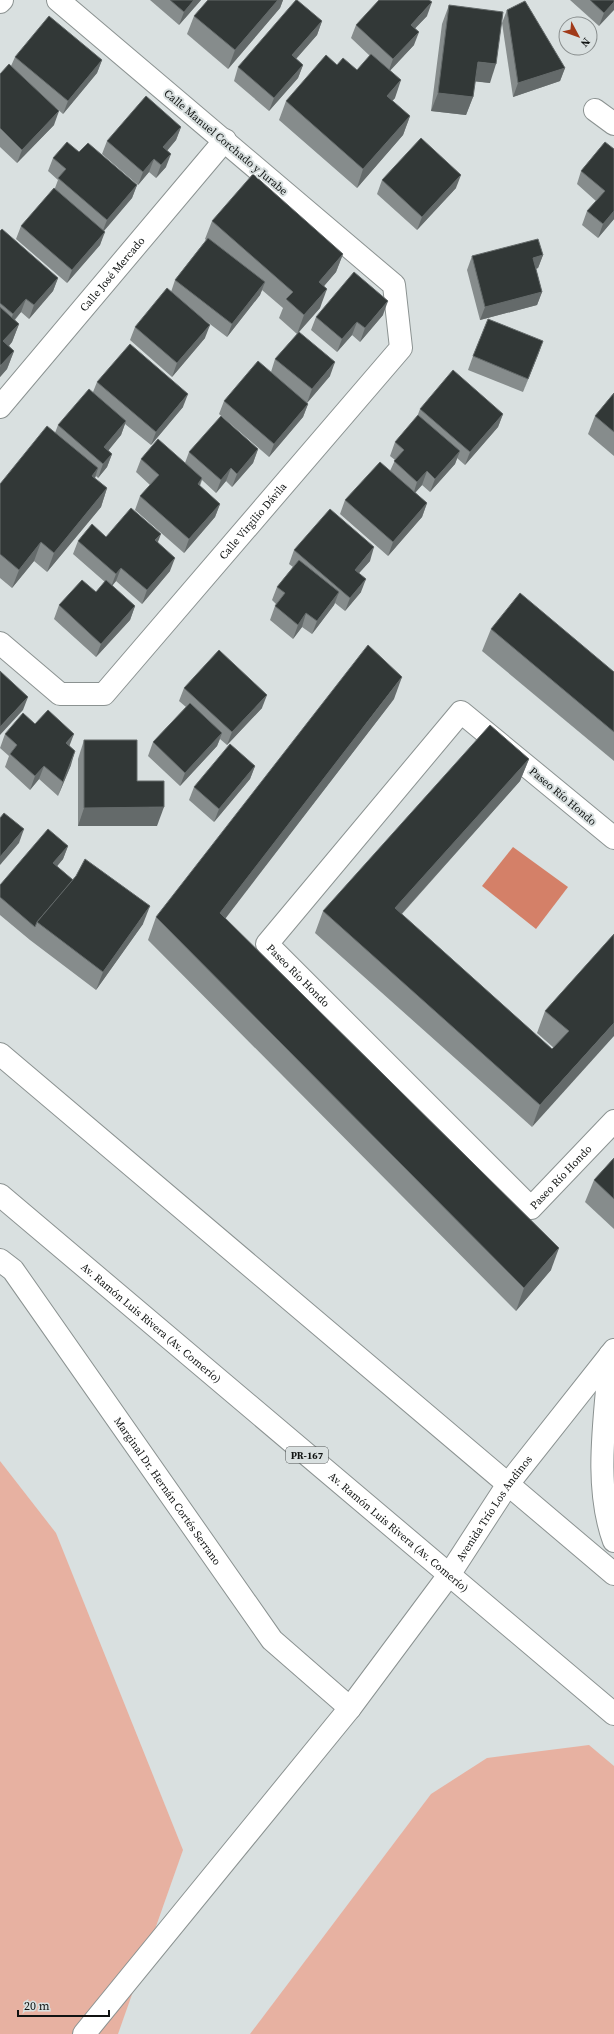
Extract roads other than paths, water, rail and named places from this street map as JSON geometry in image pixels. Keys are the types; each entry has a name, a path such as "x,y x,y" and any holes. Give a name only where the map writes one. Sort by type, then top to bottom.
{"street":[{"name":"Calle Manuel Corchado y Jurabe","path":"58,0 394,284"},
{"path":"595,110 614,124"},
{"name":"Calle José Mercado","path":"0,407 225,140"},
{"name":"Calle Virgilio Dávila","path":"0,643 60,694 104,694 400,348 394,284"},
{"name":"Paseo Río Hondo","path":"614,838 461,712 266,944 531,1208 614,1121"},
{"path":"0,1054 614,1574"},
{"name":"Av. Ramón Luis Rivera (Av. Comerío)","path":"0,1195 614,1714"},
{"name":"Marginal Dr. Hernán Cortés Serrano","path":"0,1260 13,1270 272,1640 350,1708"},
{"path":"612,1352 602,1489 607,1522 614,1541"},
{"name":"Avenida Trío Los Andinos","path":"84,2034 350,1708 449,1575 508,1484 612,1352"}]}
